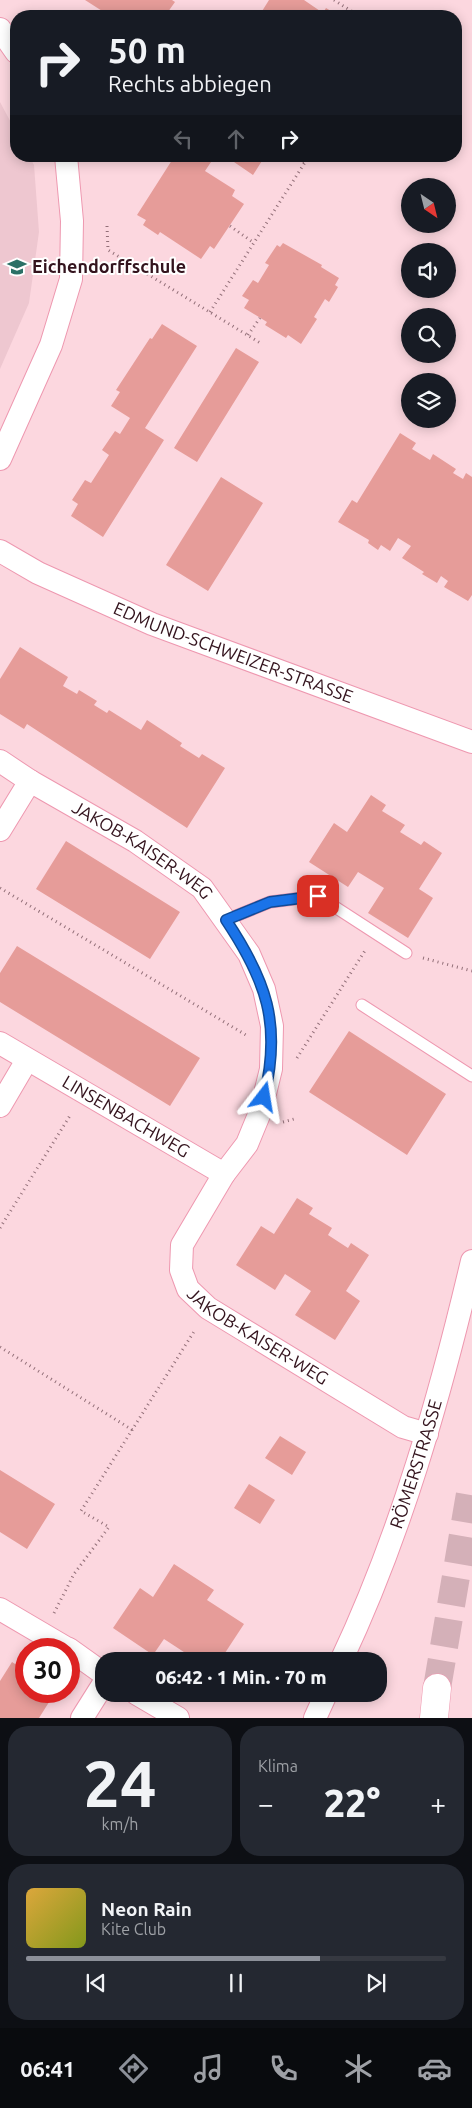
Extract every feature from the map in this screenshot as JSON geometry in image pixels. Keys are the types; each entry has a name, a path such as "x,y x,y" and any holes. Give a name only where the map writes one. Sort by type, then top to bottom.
{"main road":[{"path":"434,1718 437,1688"}],"street":[{"path":"0,29 10,43"},
{"path":"0,459 51,345 71,279 72,221 67,162"},
{"name":"EDMUND-SCHWEIZER-STRASSE","path":"0,551 38,573 152,624 472,742"},
{"name":"JAKOB-KAISER-WEG","path":"0,761 30,781 135,841 202,888 249,954 264,989 272,1026 272,1050 271,1070 261,1110 246,1144 224,1174 182,1245 182,1270 188,1289 208,1308 403,1426 427,1434"},
{"path":"0,830 30,781"},
{"name":"LINSENBACHWEG","path":"0,1044 224,1174"},
{"path":"0,1106 27,1060"},
{"name":"RÖMERSTRASSE","path":"345,1652 369,1596 427,1434 472,1261"},
{"path":"0,1608 51,1638"},
{"path":"80,1657 95,1668"},
{"path":"82,1718 95,1697"},
{"path":"150,1702 178,1718"},
{"path":"315,1718 322,1702"}],"lane":[{"path":"226,920 270,902 318,896 406,953"},
{"path":"362,1005 472,1076"}],"path":[{"path":"334,0 350,10"},
{"path":"210,312 304,163"},
{"path":"107,226 108,250 262,344"},
{"path":"230,226 254,243"},
{"path":"248,335 260,318"},
{"path":"0,888 272,1050"},
{"path":"296,1060 376,934"},
{"path":"406,953 472,972"},
{"path":"0,1228 84,1093"},
{"path":"43,1633 74,1574 109,1527 81,1511 134,1431 208,1308"},
{"path":"0,1347 134,1431"}],"shaded area":[{"name":"Eichendorffschule","path":"0,102 10,121 10,162 32,162 34,165 39,232 29,303 0,369"}],"building":[{"path":"85,0 172,0 175,2 169,10 101,10"},
{"path":"269,0 304,0 319,10 263,10"},
{"path":"171,162 211,162 205,171 235,190 232,196 244,204 214,249 210,246 201,259 160,232 158,235 143,225 146,220 137,215"},
{"path":"234,162 261,162 253,175"},
{"path":"283,243 322,265 321,267 339,278 335,285 338,287 329,302 325,299 314,317 317,319 301,344 288,335 286,338 265,325 267,322 244,308 249,300 242,296 253,280 258,283 269,265 265,263 277,245 280,247"},
{"path":"162,324 197,346 145,428 164,440 103,537 71,516 78,504 72,500 85,480 91,483 109,455 102,450 115,431 120,434 130,418 111,406 120,392 116,390 150,338 152,339"},
{"path":"236,348 259,362 197,462 174,448"},
{"path":"400,433 416,443 412,449 430,460 433,454 456,469 453,473 463,479 466,473 472,477 472,595 468,601 444,587 448,581 441,576 437,583 402,558 411,546 398,538 390,551 381,545 378,550 368,543 369,540 338,522 352,500 357,503"},
{"path":"221,477 263,503 208,591 166,565"},
{"path":"20,647 68,677 63,686 77,694 79,690 97,701 94,705 107,713 109,710 141,730 147,720 182,743 180,746 199,758 202,754 225,768 187,828 27,724 24,729 0,714 0,679"},
{"path":"371,795 386,805 382,811 405,825 400,832 421,845 424,841 442,853 419,889 433,898 408,938 368,913 384,888 358,872 348,887 309,862 334,823 347,832"},
{"path":"66,841 180,912 150,959 36,889"},
{"path":"17,946 200,1058 170,1106 0,1002 0,973"},
{"path":"349,1031 446,1094 407,1155 309,1092"},
{"path":"297,1198 313,1208 309,1214 332,1228 328,1235 348,1248 351,1243 369,1255 346,1291 360,1301 335,1340 295,1315 311,1291 285,1274 275,1290 236,1265 261,1226 274,1234"},
{"path":"280,1436 306,1452 292,1475 265,1458"},
{"path":"0,1470 55,1504 27,1549 0,1532"},
{"path":"249,1484 275,1500 260,1524 234,1508"},
{"path":"174,1564 214,1590 207,1600 244,1624 226,1652 184,1652 164,1639 155,1652 149,1652 113,1628 140,1588 153,1597"},
{"path":"12,1662 15,1664 15,1703 48,1703 39,1718 0,1718 0,1681"}],"tunnel":[{"path":"437,1688 472,1482"}],"place":[{"name":"Eichendorffschule","path":"17,267"}],"route":[{"path":"264,1097 271,1070 272,1026 264,989 249,954 226,920 270,902 318,896"}]}
